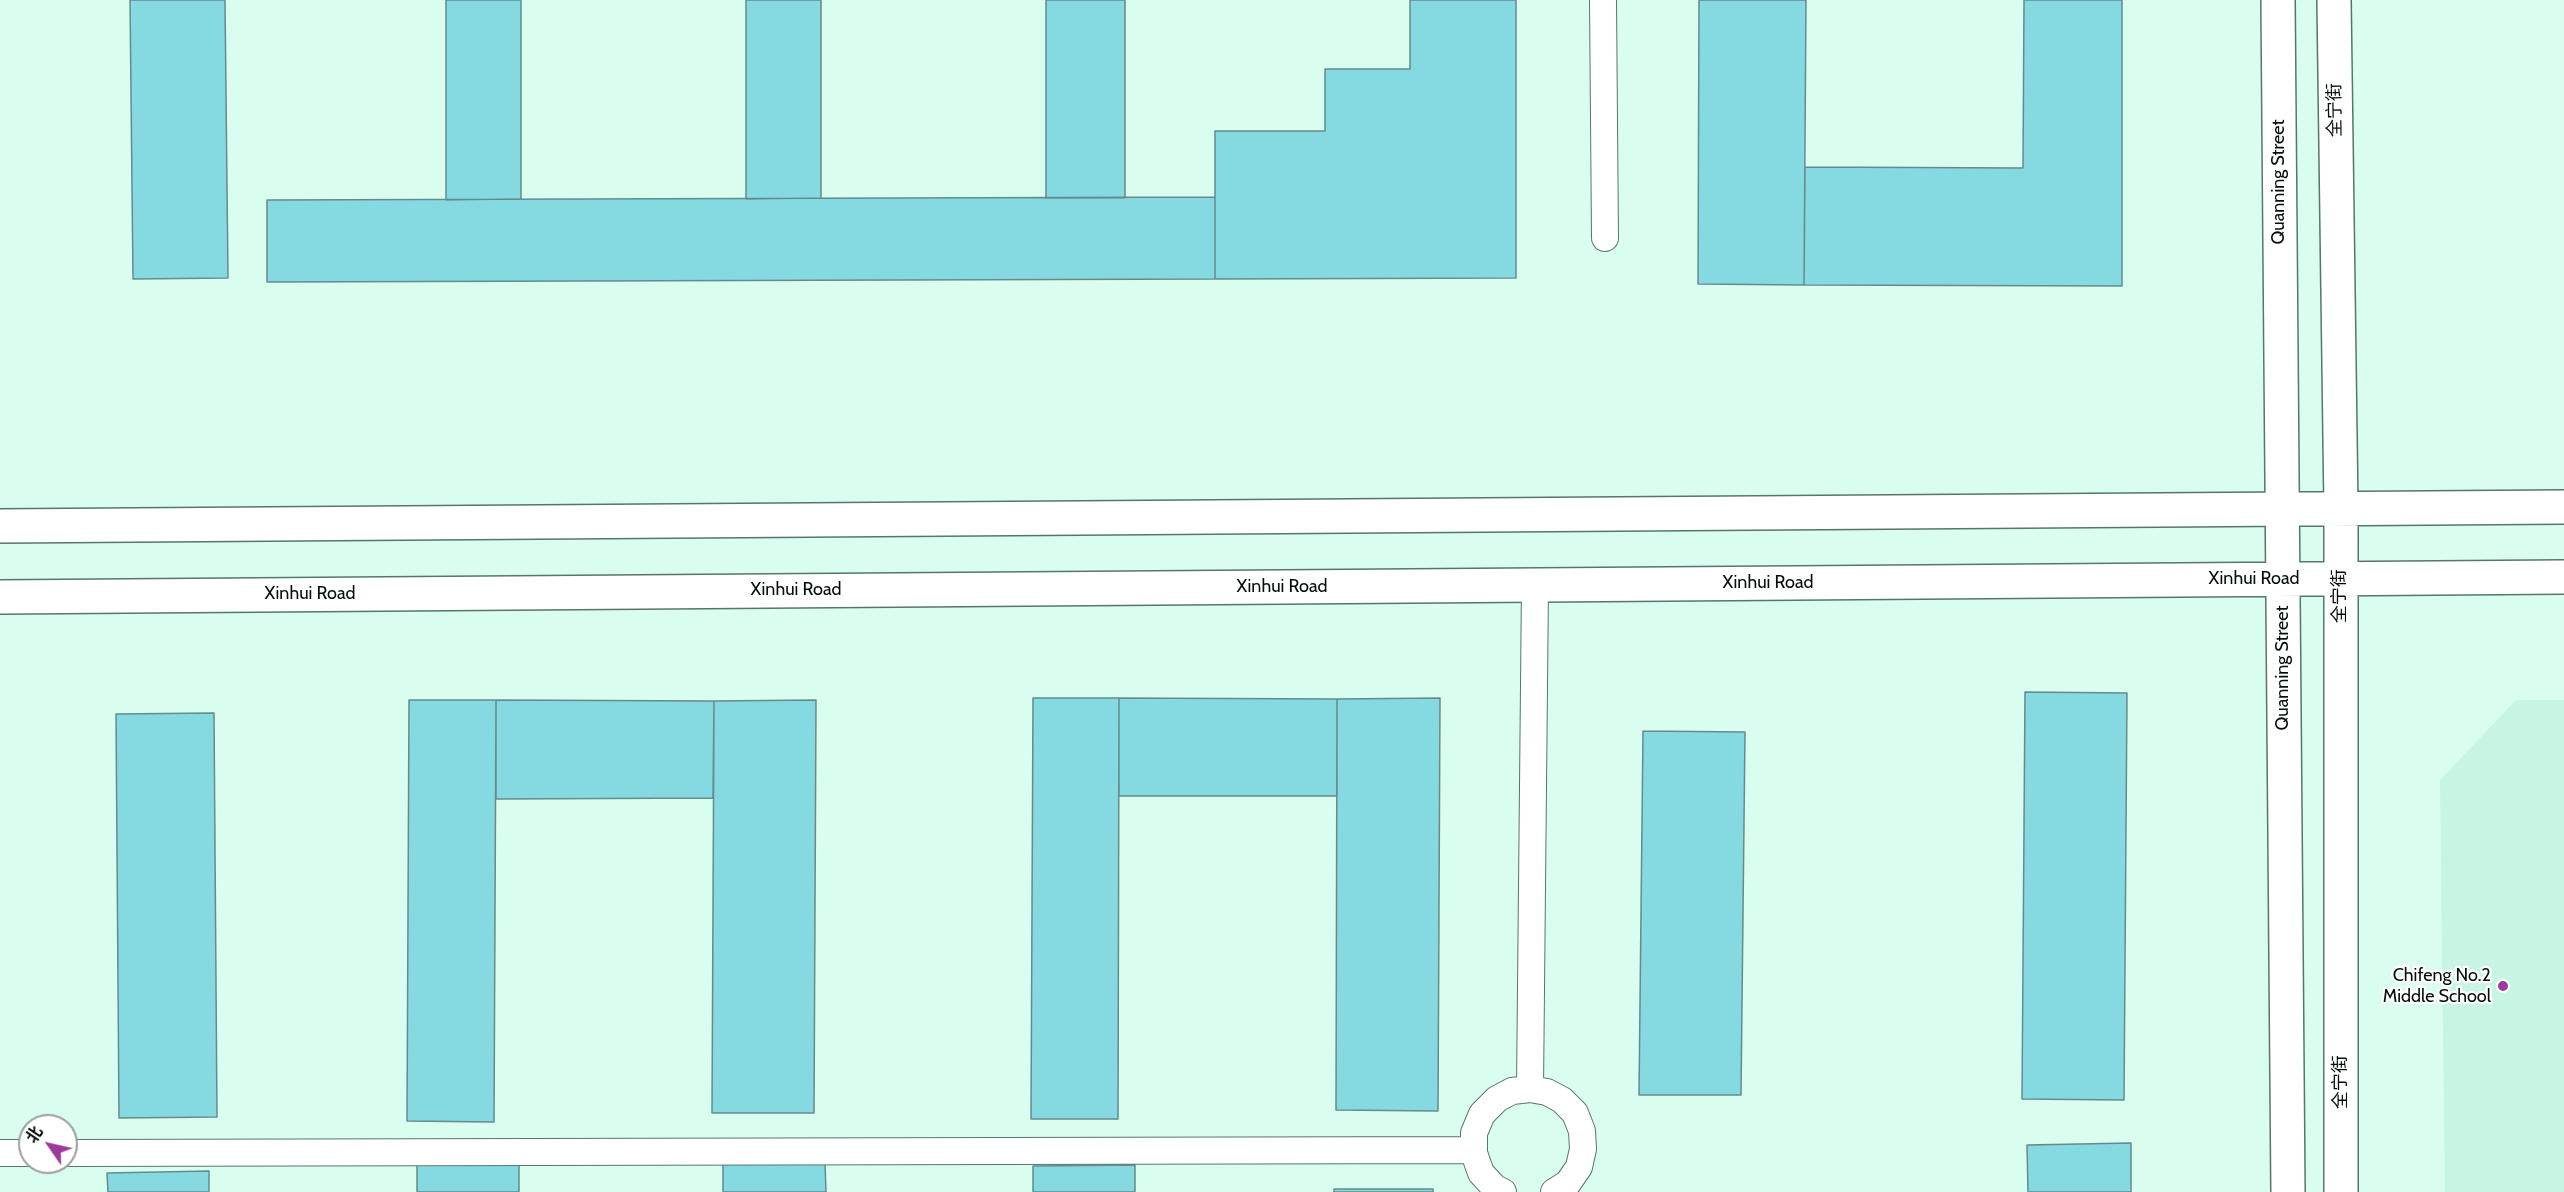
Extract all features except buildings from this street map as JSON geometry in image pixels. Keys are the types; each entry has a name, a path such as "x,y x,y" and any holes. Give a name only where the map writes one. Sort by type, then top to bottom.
{"street":[{"name":"Quanning Street","path":"2278,0 2288,1192"},
{"name":"全宁街","path":"2334,0 2341,509 2339,578 2341,1192"},
{"path":"0,526 2564,507"},
{"name":"Xinhui Road","path":"0,597 2564,577"}],"lane":[{"path":"1603,0 1605,238"},
{"path":"1530,1089 1535,585"},
{"path":"1503,1192 1495,1188 1481,1173 1474,1150 1474,1133 1482,1114 1497,1099 1512,1091 1530,1089 1547,1092 1562,1100 1575,1113 1582,1131 1583,1149 1579,1167 1568,1183 1554,1192"},
{"path":"78,1153 1474,1150"},
{"path":"0,1153 18,1153"}],"shaded area":[{"name":"Chifeng No.2 Middle School","path":"2516,700 2564,700 2564,1192 2445,1192 2440,780"}],"place":[{"name":"Chifeng No.2 Middle School","path":"2503,986"}]}
